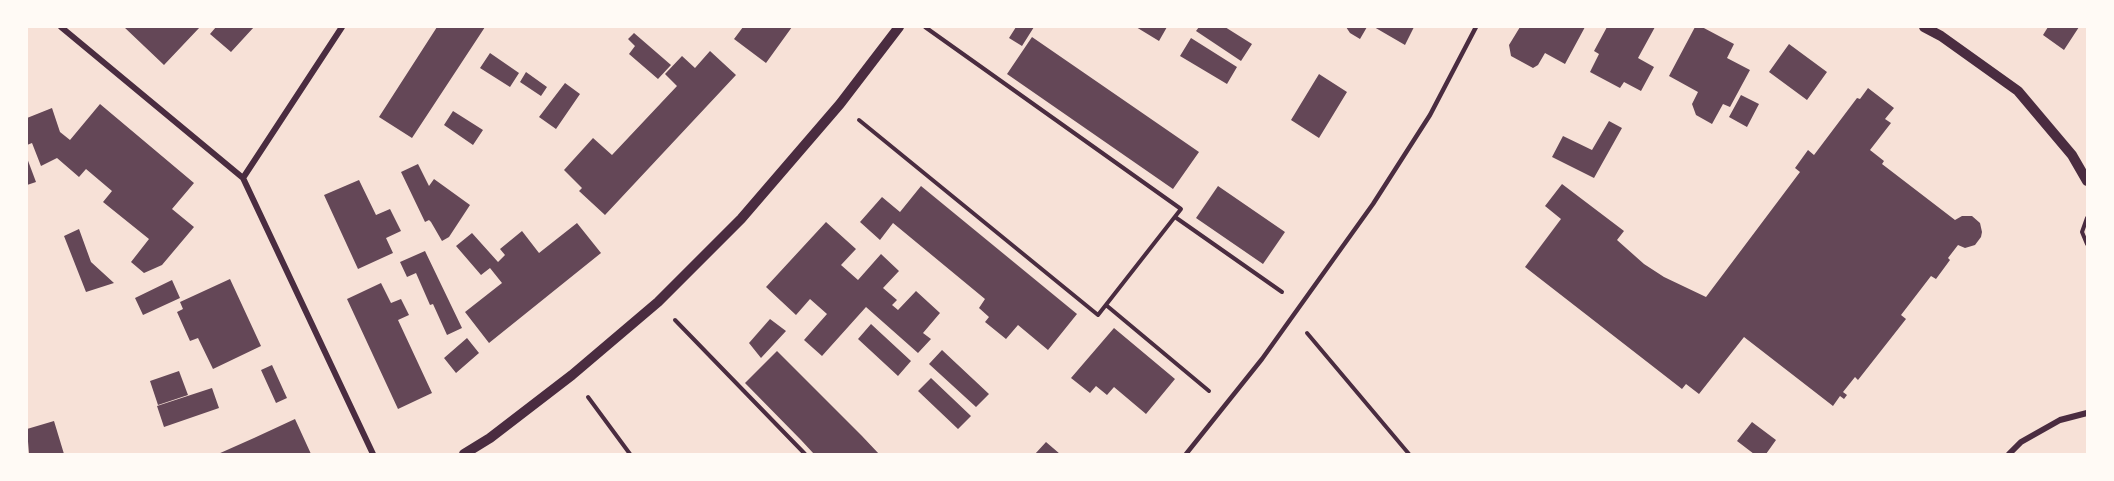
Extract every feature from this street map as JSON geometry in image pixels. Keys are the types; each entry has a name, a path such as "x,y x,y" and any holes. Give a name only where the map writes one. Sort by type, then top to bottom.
{"street":[{"path":"61,27 243,178 373,454"},
{"path":"243,178 342,27"},
{"path":"464,454 490,438 572,375 658,302 741,219 840,104 899,27"},
{"path":"1924,27 1941,36 2019,91 2073,155 2087,181"},
{"path":"2009,454 2021,442 2060,420 2087,413"}],"lane":[{"path":"1186,454 1293,317 1373,204 1430,115 1476,27"}],"path":[{"path":"840,104 1098,315 1181,209 924,27"},
{"path":"1175,217 1301,305"},
{"path":"2087,218 2082,232 2087,244"},
{"path":"658,302 805,454"},
{"path":"1106,305 1225,405"},
{"path":"1293,317 1409,454"},
{"path":"572,375 630,454"}],"building":[{"path":"124,27 200,27 164,65"},
{"path":"216,27 254,27 231,52 210,34"},
{"path":"437,27 485,27 412,138 379,117"},
{"path":"743,27 792,27 766,63 734,39"},
{"path":"1016,27 1034,27 1022,46 1009,38"},
{"path":"1136,27 1167,27 1159,41"},
{"path":"1199,27 1225,27 1252,44 1241,61 1196,31"},
{"path":"1346,27 1367,27 1360,39 1350,33"},
{"path":"1374,27 1414,27 1405,45"},
{"path":"1520,27 1585,27 1565,64 1545,53 1538,65 1533,68 1511,56 1509,45"},
{"path":"1607,27 1655,27 1638,58 1654,67 1641,91 1624,82 1620,88 1590,72 1599,54 1594,51"},
{"path":"1695,27 1702,27 1734,44 1727,58 1750,70 1730,107 1723,104 1712,124 1696,115 1692,104 1698,92 1669,76"},
{"path":"2048,27 2079,27 2064,50 2043,35"},
{"path":"634,33 671,65 658,79 629,54 635,46 628,39"},
{"path":"1032,37 1199,152 1173,189 1007,74"},
{"path":"1191,38 1237,67 1227,84 1180,56"},
{"path":"1789,44 1827,72 1807,100 1769,72"},
{"path":"710,51 736,75 605,215 579,191 582,188 564,170 593,138 612,155 677,86 665,74 682,56 695,68"},
{"path":"490,53 519,73 510,87 480,68"},
{"path":"526,72 547,87 541,96 520,82"},
{"path":"1319,74 1347,92 1319,138 1291,120"},
{"path":"565,83 580,94 556,129 539,117"},
{"path":"1868,88 1894,108 1885,119 1891,123 1870,150 1884,161 1882,164 1955,220 1962,216 1972,216 1980,223 1982,232 1975,245 1965,248 1958,245 1936,279 1931,276 1901,315 1906,319 1858,380 1855,377 1843,392 1847,395 1844,399 1840,396 1833,406 1744,337 1699,394 1686,384 1682,389 1525,267 1561,219 1545,206 1562,184 1624,231 1617,240 1644,264 1664,277 1706,297 1800,172 1795,168 1808,150 1814,155 1857,98 1860,99"},
{"path":"1741,95 1759,104 1747,127 1729,117"},
{"path":"100,104 194,183 172,209 194,227 162,265 144,273 131,262 149,239 103,202 112,191 86,169 79,177 57,158 41,166 32,143 27,145 27,118 52,108 60,132 70,140"},
{"path":"453,111 483,130 473,145 444,125"},
{"path":"1609,121 1622,128 1594,178 1552,157 1563,136 1592,150"},
{"path":"27,158 36,182 27,185"},
{"path":"418,164 429,186 434,179 470,205 449,237 442,241 431,222 429,220 425,222 401,172"},
{"path":"359,180 376,215 390,209 401,231 386,238 393,253 358,269 324,195"},
{"path":"921,186 1077,314 1048,350 1018,325 1006,339 985,322 989,317 979,308 985,299 893,223 880,240 860,222 882,197 900,212"},
{"path":"1218,186 1285,232 1263,264 1196,218"},
{"path":"826,222 856,249 841,265 858,280 881,254 899,271 883,288 897,300 892,305 898,310 916,291 940,313 923,333 931,339 918,353 866,307 822,356 804,340 827,314 810,299 796,315 766,287"},
{"path":"577,223 601,253 489,343 465,312 502,283 490,268 481,275 456,246 472,233 498,262 505,255 500,249 522,231 539,253"},
{"path":"79,229 91,262 114,283 86,292 64,236"},
{"path":"425,251 462,328 447,335 416,273 407,277 400,262"},
{"path":"230,279 261,346 213,369 198,338 190,341 177,312 183,309 180,302"},
{"path":"172,280 180,298 143,315 135,298"},
{"path":"381,283 391,303 401,299 409,315 398,320 432,393 398,409 347,299"},
{"path":"770,319 786,331 761,358 749,343"},
{"path":"871,324 911,361 898,376 858,339"},
{"path":"1114,328 1175,379 1146,414 1114,387 1107,395 1096,386 1090,393 1071,378"},
{"path":"467,338 479,353 456,373 444,358"},
{"path":"942,350 989,394 976,407 929,364"},
{"path":"777,351 879,454 814,454 745,383"},
{"path":"272,365 287,398 276,403 261,370"},
{"path":"179,371 188,395 158,405 150,381"},
{"path":"931,378 971,416 958,429 918,391"},
{"path":"212,388 219,408 164,427 157,406"},
{"path":"295,419 311,454 218,454 254,438"},
{"path":"54,421 64,454 29,454 27,429"},
{"path":"1752,422 1776,440 1766,454 1754,454 1737,441"},
{"path":"1046,442 1060,454 1035,454"}]}
